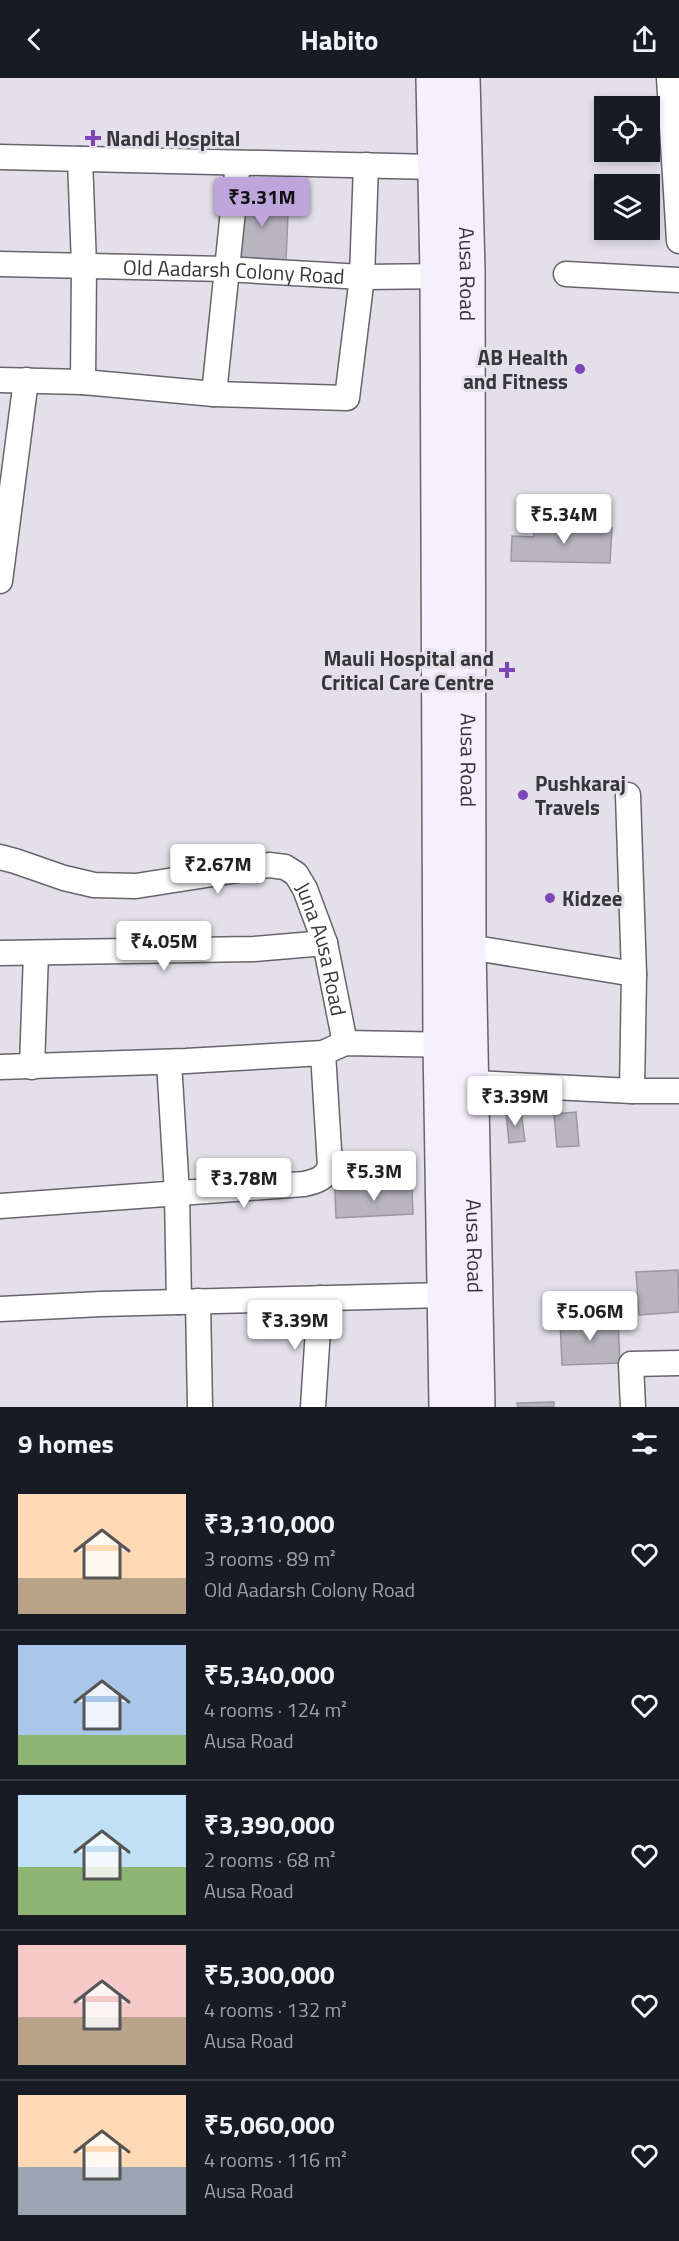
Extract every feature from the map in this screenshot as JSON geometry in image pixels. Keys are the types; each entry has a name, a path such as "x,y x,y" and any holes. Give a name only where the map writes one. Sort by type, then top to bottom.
{"main road":[{"path":"433,78 434,167 452,276 456,1082 444,1295 446,1407"},
{"name":"Ausa Road","path":"456,1045 470,947 452,276 463,78"},
{"name":"Ausa Road","path":"456,1082 478,1407"}],"street":[{"path":"669,78 676,138 679,241"},
{"path":"0,157 434,167"},
{"path":"80,159 84,266 83,382"},
{"path":"214,394 237,163"},
{"path":"0,380 83,382 214,394 347,398 362,277 366,165"},
{"name":"Old Aadarsh Colony Road","path":"0,264 225,268 362,277 452,276"},
{"path":"567,274 679,280"},
{"path":"0,582 26,380"},
{"path":"628,795 634,974 632,1091"},
{"name":"Juna Ausa Road","path":"0,857 64,878 94,885 136,886 269,865 285,867 296,874 304,889 325,943 345,1043"},
{"path":"0,953 254,949 325,943"},
{"path":"470,947 634,974"},
{"path":"32,1067 36,953"},
{"path":"0,1067 169,1062 323,1053 345,1043 456,1045"},
{"path":"0,1206 304,1184 317,1181 326,1176 330,1166 323,1053"},
{"path":"169,1062 177,1193 200,1407"},
{"path":"456,1082 632,1091 679,1091"},
{"path":"0,1309 444,1295"},
{"path":"313,1407 320,1298"},
{"path":"633,1407 631,1364 679,1363"}],"building":[{"path":"251,191 289,193 286,260 231,257 233,214 250,215"},
{"path":"534,526 612,528 610,563 511,561 512,536 534,537"},
{"path":"521,1111 525,1141 509,1143 506,1113"},
{"path":"576,1112 579,1146 557,1147 554,1114"},
{"path":"412,1187 413,1214 336,1218 335,1190"},
{"path":"678,1270 679,1312 639,1315 636,1272"},
{"path":"618,1318 620,1363 562,1365 560,1320"},
{"path":"554,1402 554,1407 518,1407 517,1403"}],"place":[{"name":"Nandi Hospital","path":"93,138"},
{"name":"AB Health and Fitness","path":"580,369"},
{"name":"Mauli Hospital and Critical Care Centre","path":"507,670"},
{"name":"Pushkaraj Travels","path":"523,795"},
{"name":"Kidzee","path":"550,898"}]}
